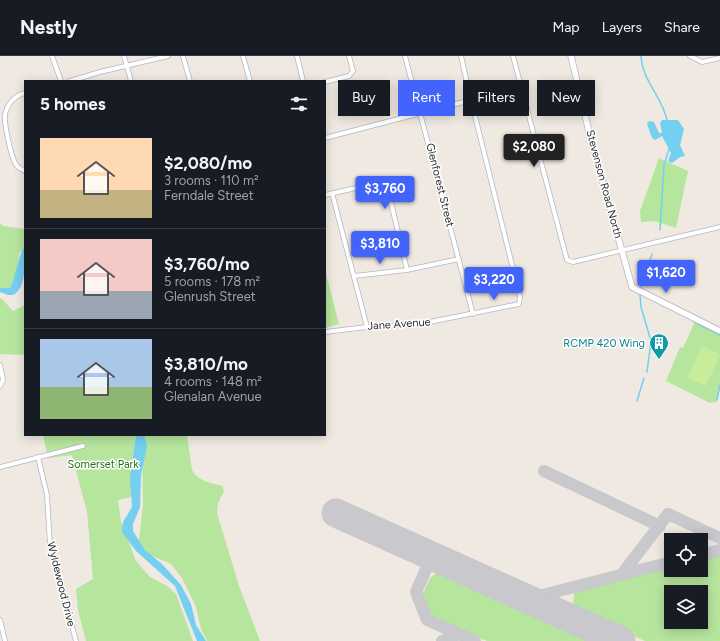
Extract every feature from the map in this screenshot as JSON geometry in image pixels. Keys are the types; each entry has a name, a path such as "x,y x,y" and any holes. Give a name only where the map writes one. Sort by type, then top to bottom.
{"street":[{"path":"52,56 61,80"},
{"path":"124,56 131,80"},
{"path":"73,80 100,72 127,67 168,56"},
{"path":"184,56 190,80"},
{"path":"243,56 250,80"},
{"path":"297,56 304,80"},
{"path":"326,82 349,76 353,72 349,56"},
{"name":"Glenforest Street","path":"406,56 412,80"},
{"path":"461,56 466,80"},
{"path":"513,56 566,257 569,262 720,227"},
{"name":"Stevenson Road North","path":"571,56 590,136 632,287 720,331"},
{"path":"690,56 702,62 720,58"},
{"path":"24,93 17,95 10,104 5,115 11,152 17,166 24,170"},
{"path":"326,138 409,116"},
{"name":"Glenforest Street","path":"422,116 473,314"},
{"name":"Jane Avenue","path":"326,332 367,326 420,324 519,304 520,297 475,116"},
{"path":"326,195 332,192 369,185 380,185 388,190 407,270"},
{"path":"332,192 367,326"},
{"path":"354,276 407,270 459,259"},
{"path":"0,365 3,375 1,384"},
{"path":"0,466 83,446"},
{"name":"Wyldewood Drive","path":"38,457 47,496 50,545 76,641"},
{"path":"0,620 6,641"}],"green space":[{"path":"659,158 688,171 676,228 654,221 641,222 640,211"},
{"path":"0,223 3,226 24,229 24,249 19,253 16,283 6,291 0,288"},
{"path":"326,274 339,324 326,328"},
{"path":"0,298 13,311 24,306 24,355 0,354"},
{"path":"692,321 720,333 720,389 716,402 710,403 666,381 680,347 683,348 694,324"},
{"path":"702,346 720,354 706,386 687,378"},
{"name":"Somerset Park","path":"43,436 136,436 131,470 131,497 118,500 121,523 125,528 136,561 150,577 167,586 176,594 193,641 86,641 78,610 76,589 93,579 87,512 72,455 48,458"},
{"path":"142,436 187,436 192,470 194,474 205,481 222,486 224,491 218,503 217,513 239,586 260,641 207,641 201,629 196,607 182,578 171,564 148,554 139,541 143,505"},
{"path":"720,553 720,641 645,641 573,608 574,593 624,573 664,564 664,577 708,577 708,556"},
{"path":"438,572 594,641 487,641 431,616 422,595 430,578"}],"water":[{"path":"662,120 678,120 684,129 680,145 685,156 680,157 672,163 668,161 671,153 662,136 655,140 652,138 647,124 649,121 654,122 659,133 662,133 660,123"},
{"path":"24,247 24,273 21,286 13,295 0,292 0,288 10,288"},
{"path":"136,436 144,436 147,446 141,475 140,507 133,524 133,531 145,550 162,564 181,585 191,604 196,625 206,641 197,641 175,586 136,551 122,532 123,522 132,507 130,478"}],"waterway":[{"path":"641,56 642,65 648,81 661,104 667,120"},
{"path":"660,230 664,165 669,149"},
{"path":"641,287 652,254"},
{"path":"640,293 641,307 651,341 647,372"},
{"path":"698,324 720,335"},
{"path":"637,401 644,378"},
{"path":"717,400 720,385"}],"taxiway":[{"path":"544,471 660,526"},
{"path":"622,574 668,514 720,538"},
{"path":"708,553 720,550"},
{"path":"437,558 427,567 416,592 427,620 475,641"},
{"path":"527,599 664,564"},
{"path":"442,641 459,634"}],"runway":[{"path":"336,513 621,641"}],"place":[{"name":"RCMP 420 Wing","path":"659,360"}]}
